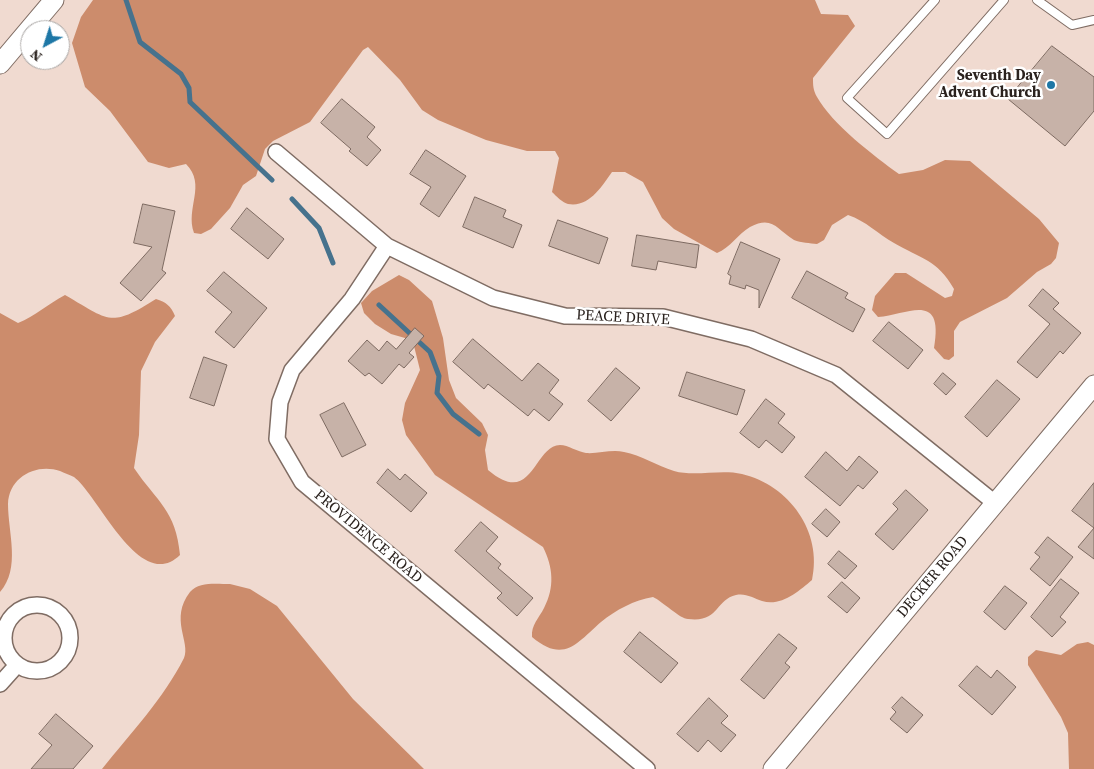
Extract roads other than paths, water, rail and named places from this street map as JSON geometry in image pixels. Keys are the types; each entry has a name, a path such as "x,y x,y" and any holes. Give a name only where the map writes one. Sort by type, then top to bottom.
{"street":[{"path":"0,64 54,0"},
{"name":"PEACE DRIVE","path":"276,152 387,246 493,298 565,316 663,317 751,339 836,375 995,503"},
{"name":"PROVIDENCE ROAD","path":"387,246 352,299 292,370 280,402 277,439 302,482 647,769"},
{"name":"DECKER ROAD","path":"773,769 1094,385"},
{"path":"30,605 51,608 60,614 69,628 70,645 66,655 59,664 49,670 38,672 27,670 17,665 9,657 4,642 6,626 12,616 20,609 30,605"},
{"path":"0,684 17,665"}],"lane":[{"path":"935,0 847,98 887,134 1004,0"},
{"path":"1037,0 1072,25 1094,20"}],"waterway":[{"path":"126,0 140,42 181,74 189,88 190,102 272,180"},
{"path":"292,199 319,228 333,263"},
{"path":"379,305 430,352 439,376 437,393 453,414 479,434"}],"place":[{"name":"Seventh Day Advent Church","path":"1051,85"}]}
